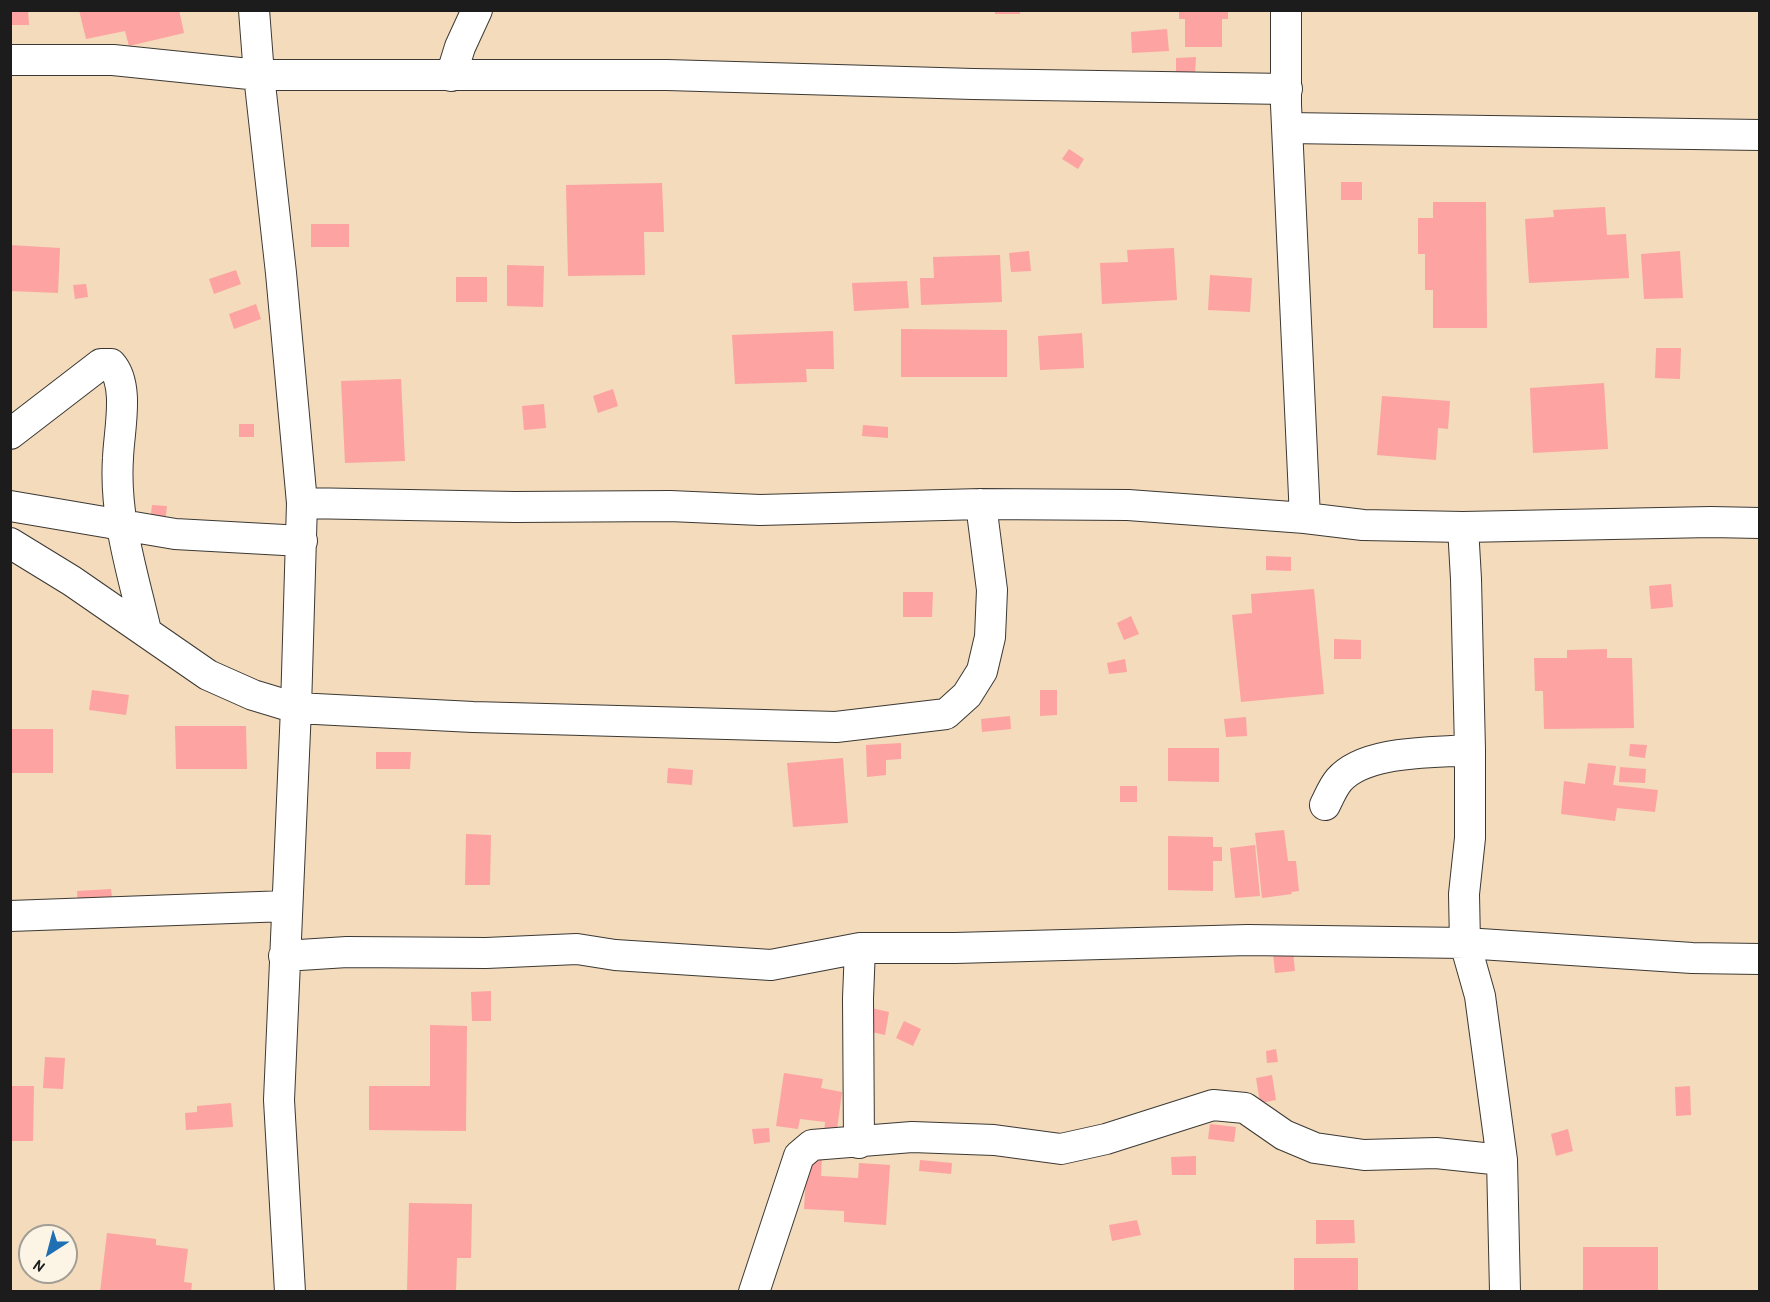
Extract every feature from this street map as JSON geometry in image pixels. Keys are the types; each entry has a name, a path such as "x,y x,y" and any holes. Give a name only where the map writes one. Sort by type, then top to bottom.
{"street":[{"path":"254,10 259,75 282,273 302,503 296,708 279,1100 290,1292"},
{"path":"451,76 460,47 477,10"},
{"path":"1286,10 1288,128 1305,518"},
{"path":"10,60 113,60 259,75 666,75 973,84 1287,89"},
{"path":"1288,128 1760,135"},
{"path":"10,434 101,364 111,364 117,371 121,386 117,461 121,525 146,631"},
{"path":"302,503 515,507 670,506 760,510 981,504 1128,505 1305,518 1363,525 1463,527 1760,523"},
{"path":"10,543 44,562 208,675 253,695 296,708 473,717 836,727 946,714 967,695 982,671 990,637 992,590 981,504"},
{"path":"10,506 176,534 302,541"},
{"path":"1463,527 1470,750 1470,838 1464,894 1466,943 1480,996 1503,1160 1505,1292"},
{"path":"1325,805 1339,780 1361,765 1383,757 1470,750"},
{"path":"10,916 287,906"},
{"path":"284,956 347,952 577,950 615,955 771,965 860,948 955,948 1248,940 1466,943 1692,958 1760,959"},
{"path":"859,1143 860,948"},
{"path":"754,1292 800,1156 812,1145 912,1137 994,1140 1061,1149 1106,1139 1214,1105 1245,1108 1284,1135 1315,1148 1364,1155 1436,1153 1503,1160"}],"building":[{"path":"10,10 28,10 29,25 10,25"},
{"path":"79,10 179,10 184,33 129,46 125,31 86,39"},
{"path":"995,10 1020,10 1020,14 995,14"},
{"path":"1179,10 1228,10 1228,19 1222,19 1222,47 1185,47 1185,19 1179,19"},
{"path":"1167,29 1169,51 1132,53 1131,32"},
{"path":"1196,57 1195,75 1176,74 1176,58"},
{"path":"1069,149 1084,159 1078,169 1062,159"},
{"path":"1341,182 1362,182 1362,200 1341,200"},
{"path":"662,183 664,232 644,232 645,275 568,276 566,185"},
{"path":"1433,202 1486,202 1487,328 1433,328 1433,290 1425,290 1425,254 1418,254 1418,218 1433,218"},
{"path":"1605,207 1607,235 1626,234 1629,278 1529,283 1525,219 1554,217 1553,210"},
{"path":"311,224 349,224 349,247 311,247"},
{"path":"10,245 60,248 58,293 10,291"},
{"path":"1174,248 1177,300 1102,304 1100,263 1128,262 1127,250"},
{"path":"1029,251 1031,271 1011,272 1009,253"},
{"path":"1680,251 1683,298 1644,299 1641,254"},
{"path":"1000,255 1002,302 921,305 920,278 934,278 933,257"},
{"path":"507,265 544,266 543,307 507,306"},
{"path":"236,270 241,284 214,294 209,279"},
{"path":"1210,275 1252,278 1250,312 1208,310"},
{"path":"456,277 487,277 487,302 456,302"},
{"path":"907,281 909,308 854,311 852,283"},
{"path":"86,284 88,297 75,299 73,285"},
{"path":"256,304 261,319 234,329 229,314"},
{"path":"901,329 1007,330 1007,377 901,377"},
{"path":"833,331 834,369 806,369 807,382 735,384 732,335"},
{"path":"1082,333 1084,368 1040,370 1038,336"},
{"path":"1656,348 1681,348 1680,379 1655,378"},
{"path":"401,379 405,461 345,463 341,381"},
{"path":"1604,383 1608,449 1533,453 1530,388"},
{"path":"613,389 618,406 598,413 593,396"},
{"path":"1382,396 1450,401 1448,429 1438,428 1436,460 1377,455"},
{"path":"544,404 546,428 524,430 522,406"},
{"path":"239,424 254,424 254,437 239,437"},
{"path":"863,425 888,427 888,438 862,436"},
{"path":"152,505 167,506 165,523 150,522"},
{"path":"1266,556 1291,557 1291,571 1266,570"},
{"path":"1671,584 1673,607 1651,609 1649,586"},
{"path":"1314,589 1324,694 1241,702 1232,615 1252,613 1251,594"},
{"path":"903,592 933,592 932,617 903,617"},
{"path":"1131,616 1139,634 1124,640 1117,623"},
{"path":"1334,639 1361,640 1361,659 1334,659"},
{"path":"1607,649 1607,658 1632,658 1634,728 1544,729 1543,691 1535,691 1534,658 1567,658 1567,650"},
{"path":"1125,659 1127,672 1109,674 1107,663"},
{"path":"92,690 129,695 126,715 89,710"},
{"path":"1040,690 1057,690 1057,715 1040,716"},
{"path":"1010,716 1011,729 982,732 981,719"},
{"path":"1246,717 1247,736 1226,737 1224,719"},
{"path":"175,726 246,726 247,769 176,769"},
{"path":"10,729 53,729 53,773 10,773"},
{"path":"901,743 901,759 886,760 886,775 867,777 866,745"},
{"path":"1630,744 1647,745 1645,758 1629,756"},
{"path":"1168,748 1219,748 1219,782 1168,781"},
{"path":"376,752 411,752 410,769 376,769"},
{"path":"843,758 848,823 793,827 787,763"},
{"path":"1588,763 1616,766 1613,785 1658,790 1655,812 1617,808 1615,821 1561,814 1564,781 1585,784"},
{"path":"1620,767 1646,769 1645,783 1619,782"},
{"path":"668,768 693,770 692,785 667,783"},
{"path":"1120,786 1137,786 1137,802 1120,802"},
{"path":"1284,830 1288,861 1296,861 1299,891 1262,898 1255,833"},
{"path":"466,834 491,835 490,885 465,885"},
{"path":"1168,836 1213,837 1213,847 1222,847 1222,861 1213,861 1213,891 1168,890"},
{"path":"1255,845 1260,896 1235,898 1230,848"},
{"path":"111,889 113,905 78,908 77,891"},
{"path":"1293,951 1295,971 1275,973 1273,953"},
{"path":"491,991 491,1021 472,1021 471,992"},
{"path":"871,1008 889,1012 885,1035 867,1031"},
{"path":"904,1021 921,1029 913,1046 896,1038"},
{"path":"430,1025 467,1026 466,1131 369,1130 369,1086 430,1086"},
{"path":"1276,1049 1278,1062 1267,1063 1266,1051"},
{"path":"45,1057 65,1058 63,1089 43,1088"},
{"path":"784,1073 823,1079 821,1088 842,1092 836,1137 824,1135 825,1122 800,1119 798,1129 776,1126"},
{"path":"1272,1075 1276,1100 1260,1103 1256,1078"},
{"path":"10,1086 34,1086 33,1141 10,1141"},
{"path":"1690,1086 1691,1115 1676,1116 1675,1087"},
{"path":"231,1103 233,1127 186,1130 185,1113 197,1112 197,1106"},
{"path":"1210,1124 1236,1127 1234,1142 1208,1139"},
{"path":"769,1128 770,1142 754,1144 752,1129"},
{"path":"1568,1129 1573,1151 1556,1156 1551,1134"},
{"path":"807,1156 822,1157 821,1176 858,1178 859,1163 890,1165 886,1225 844,1222 844,1211 804,1209"},
{"path":"1196,1156 1196,1175 1172,1175 1171,1157"},
{"path":"920,1160 952,1163 951,1174 919,1171"},
{"path":"409,1203 472,1204 471,1258 457,1258 456,1292 407,1292"},
{"path":"1137,1220 1141,1235 1112,1241 1109,1225"},
{"path":"1316,1220 1354,1220 1355,1243 1316,1244"},
{"path":"107,1233 156,1239 156,1245 188,1249 184,1282 192,1283 191,1292 100,1292"},
{"path":"1583,1247 1658,1247 1658,1292 1583,1292"},
{"path":"1294,1258 1358,1258 1358,1292 1294,1292"}]}
